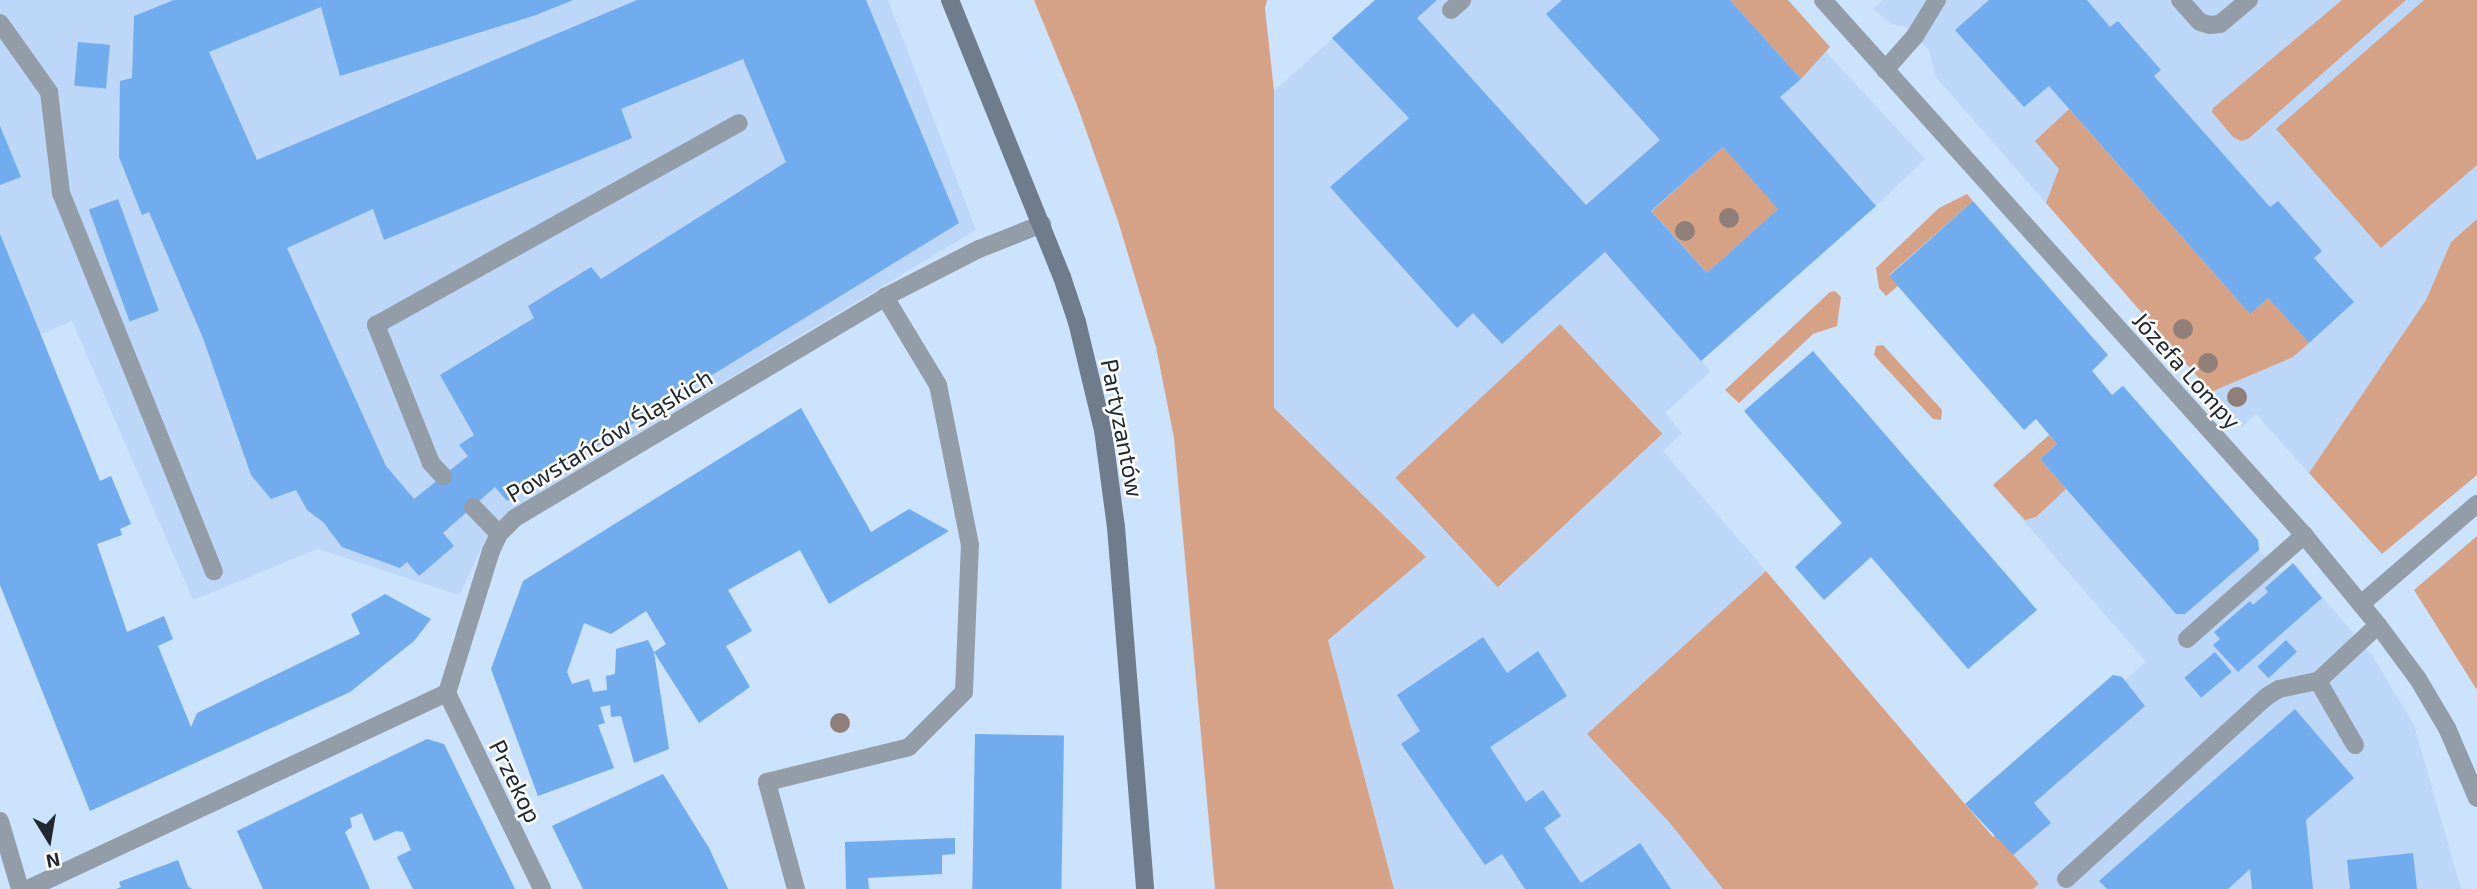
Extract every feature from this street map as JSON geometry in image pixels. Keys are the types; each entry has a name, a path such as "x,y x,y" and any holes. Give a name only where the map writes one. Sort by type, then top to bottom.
{"main road":[{"name":"Partyzantów","path":"950,0 1042,224 1077,322 1103,430 1116,527 1145,889"}],"street":[{"name":"Józefa Lompy","path":"1823,0 2304,535 2361,604 2418,679 2447,728 2477,799"},
{"path":"1885,70 1915,36 1937,0"},
{"path":"2180,0 2200,22 2210,25 2220,24 2249,0"},
{"path":"0,23 49,92 61,193 214,571"},
{"path":"443,476 431,463 376,325 739,123"},
{"name":"Powstańców Śląskich","path":"447,693 491,551 499,534 515,519 885,297 979,249 1042,224"},
{"path":"796,889 767,782 909,747 964,692 970,545 941,398 938,385 885,297"},
{"path":"2361,604 2477,504"},
{"path":"473,507 499,534"},
{"path":"2187,639 2304,535"},
{"path":"2066,879 2266,697 2279,689 2318,681 2378,625"},
{"path":"2318,681 2354,746"},
{"path":"28,889 447,693"},
{"name":"Przekop","path":"447,693 542,889"},
{"path":"0,821 20,889"}],"shaded area":[{"path":"0,0 888,0 976,230 520,504 486,538 459,595 318,549 193,600 72,321 0,352"},
{"path":"1034,0 1267,0 1265,8 1274,91 1274,408 1426,557 1328,640 1394,889 1215,889 1174,438 1156,347 1118,221 1077,105"},
{"path":"1375,0 1788,0 1830,47 1826,52 1925,159 1701,361 1711,371 1665,413 1682,433 1663,451 1766,571 1627,699 1669,822 1723,889 1394,889 1328,640 1274,408 1274,91"},
{"path":"1730,0 1788,0 1830,47 1801,79"},
{"path":"1883,0 2477,0 2477,219 2451,242 2426,300 2309,473 2256,414 2242,427 1935,76 1929,50 1906,27 1891,24 1873,9"},
{"path":"2342,0 2406,0 2248,139 2241,141 2233,137 2212,112 2213,108"},
{"path":"2424,0 2477,0 2477,165 2381,248 2276,129"},
{"path":"2069,109 2250,314 2268,298 2309,343 2293,357 2211,392 2046,203 2059,169 2035,141"},
{"path":"1723,147 1779,209 1707,273 1652,211"},
{"path":"1967,194 1973,201 1889,275 1898,286 1886,296 1879,288 1876,268 1939,208"},
{"path":"2477,219 2477,475 2382,554 2309,473 2426,300 2451,242"},
{"path":"1835,291 1841,297 1837,326 1813,334 1739,403 1725,390 1830,292"},
{"path":"1560,324 1662,434 1498,587 1395,477"},
{"path":"1883,345 1942,410 1941,420 1933,419 1874,355 1876,346"},
{"path":"2092,371 2112,394 2123,386 2258,540 2259,550 2280,574 2293,563 2372,655 2414,725 2461,889 2033,889 2039,884 1965,804 2113,675 2125,680 2146,662 1993,485 2049,435 2036,419"},
{"path":"2049,435 2057,444 2040,459 2066,489 2036,517 2025,520 1993,485"},
{"path":"2477,536 2477,690 2414,590"},
{"path":"1766,571 1993,837 1996,835 2039,884 2033,889 1723,889 1669,822 1587,734"}],"building":[{"path":"174,0 573,0 536,15 340,76 321,7 209,52 257,160 637,0 866,0 959,223 507,501 495,487 443,533 454,546 419,576 407,562 400,568 342,547 323,522 307,510 296,490 271,499 251,475 203,338 149,212 142,215 119,157 120,81 132,78 134,16","holes":["743,59 786,162 601,279 591,267 528,306 534,318 440,375 474,435 459,445 468,456 414,499 386,466 287,248 373,209 384,240 632,138 621,109"]},
{"path":"1375,0 1437,0 1417,18 1586,205 1660,140 1546,14 1562,0 1730,0 1801,79 1780,97 1876,206 1701,361 1605,252 1502,344 1473,313 1457,328 1330,187 1409,118 1332,38","holes":["1723,147 1778,209 1707,273 1651,211"]},
{"path":"1989,0 2087,0 2110,27 2118,21 2161,70 2154,76 2270,207 2278,201 2322,251 2314,258 2354,302 2309,343 2268,298 2250,314 2049,86 2024,107 1955,30"},
{"path":"78,42 110,45 106,89 74,86"},
{"path":"0,126 21,177 0,185"},
{"path":"118,199 159,311 130,321 89,210"},
{"path":"1973,201 2108,355 2092,371 2112,395 2123,386 2258,540 2259,550 2185,614 2176,614 2040,459 2057,444 2036,419 2024,430 1889,276"},
{"path":"0,234 100,481 111,476 131,524 120,529 122,535 97,544 127,632 164,616 173,639 158,646 191,727 197,713 360,634 351,614 385,594 431,619 414,641 350,692 90,811 0,585"},
{"path":"1813,351 2037,610 1968,669 1871,557 1824,600 1795,567 1842,523 1744,411"},
{"path":"801,408 871,532 909,509 949,531 829,604 800,550 728,590 752,631 726,646 750,687 699,723 654,652 669,749 634,763 621,716 611,717 610,705 600,707 605,723 598,725 614,768 538,796 491,669 523,581","holes":["646,611 666,644 654,652 648,640 616,649 615,674 606,676 607,690 593,692 589,679 572,684 567,672 584,623 611,634"]},
{"path":"2293,563 2322,598 2238,672 2213,645 2220,639 2214,632 2250,601 2253,605 2268,592 2265,588"},
{"path":"1483,637 1507,673 1538,651 1567,696 1490,747 1526,802 1543,790 1561,816 1544,828 1581,883 1640,843 1671,889 1525,889 1502,854 1485,865 1401,744 1420,731 1397,695"},
{"path":"2286,640 2297,652 2268,678 2257,667"},
{"path":"2215,652 2232,672 2201,698 2184,678"},
{"path":"2113,675 2122,677 2145,706 2034,803 2051,823 2013,855 1965,804"},
{"path":"2295,709 2354,778 2306,820 2313,889 2252,889 2250,869 2228,889 2107,889 2099,881"},
{"path":"975,734 1064,736 1061,889 972,889"},
{"path":"427,739 444,744 515,889 413,889 397,857 411,850 403,832 396,831 374,841 362,813 350,818 352,827 345,832 370,889 263,889 237,831"},
{"path":"663,774 709,848 728,889 583,889 552,826"},
{"path":"955,838 955,854 942,855 942,874 868,878 869,889 846,889 845,842"},
{"path":"2413,853 2417,889 2350,889 2347,860"},
{"path":"178,860 188,886 192,889 116,889 121,887 119,882"}]}
